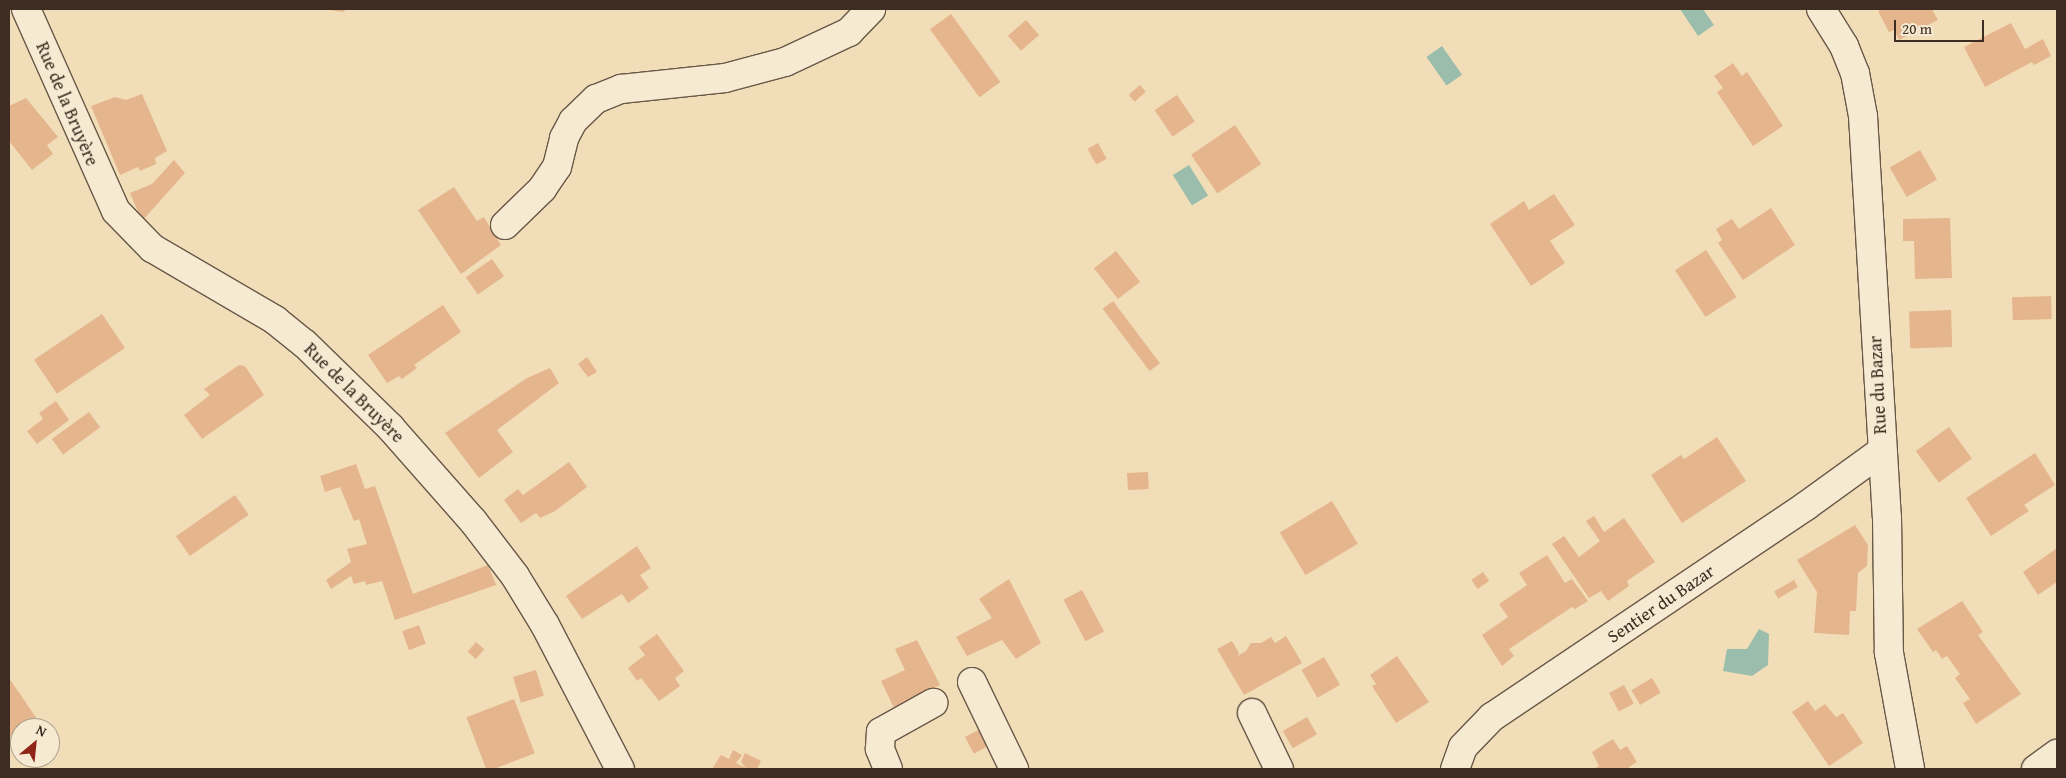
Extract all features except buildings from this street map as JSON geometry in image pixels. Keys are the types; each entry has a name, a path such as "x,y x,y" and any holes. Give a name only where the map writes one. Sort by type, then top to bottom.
{"street":[{"name":"Rue de la Bruyère","path":"26,9 116,210 152,248 275,320 305,344 390,427 473,520 514,576 545,625 620,769"},
{"path":"505,225 542,189 557,167 573,121 596,99 621,89 725,78 785,62 849,32 871,9"},
{"name":"Rue du Bazar","path":"1821,9 1844,46 1855,73 1863,116 1887,516 1890,653 1910,769"},
{"name":"Sentier du Bazar","path":"1455,769 1463,747 1492,717 1806,506 1882,451"},
{"path":"972,682 1014,769"},
{"path":"888,769 880,749 882,732 933,704"},
{"path":"1252,713 1279,769"},
{"path":"2036,769 2057,754"}],"shaded area":[{"path":"1680,9 1703,9 1714,25 1698,36"},
{"path":"1442,46 1462,75 1447,86 1426,57"},
{"path":"1189,165 1208,196 1192,206 1173,175"},
{"path":"1759,629 1769,634 1768,665 1752,676 1723,671 1727,649 1747,649"}]}
